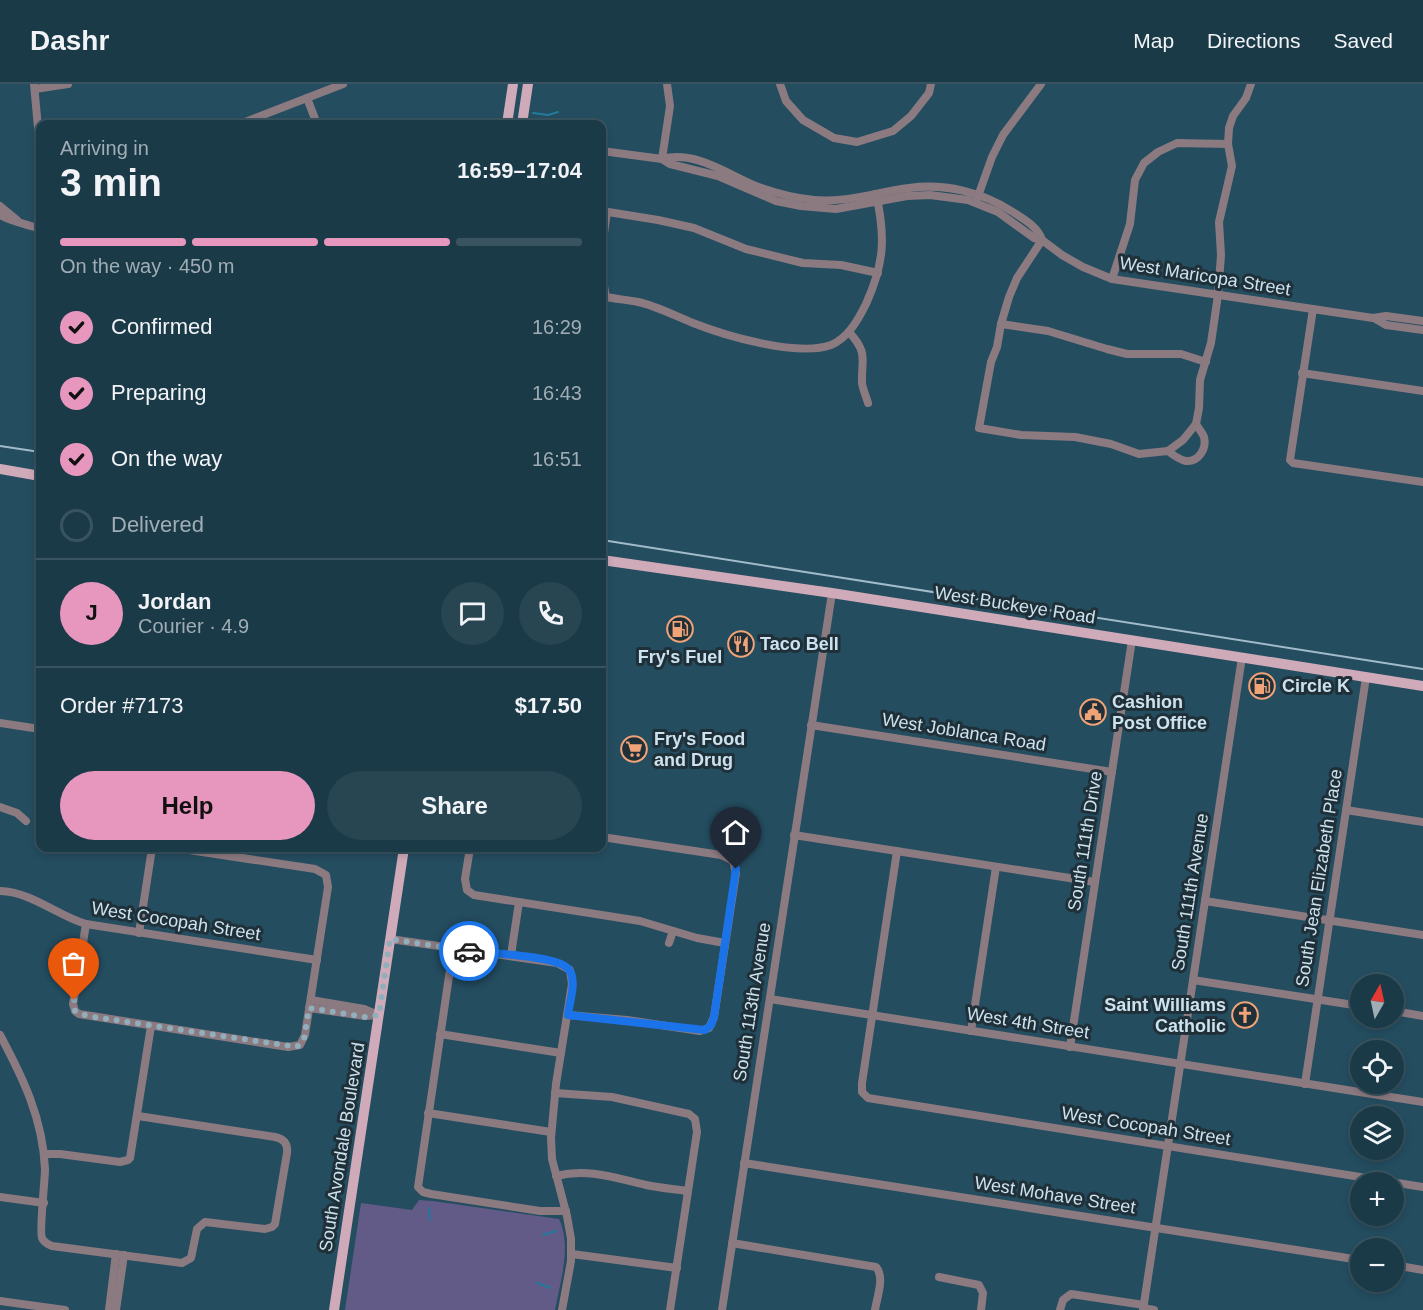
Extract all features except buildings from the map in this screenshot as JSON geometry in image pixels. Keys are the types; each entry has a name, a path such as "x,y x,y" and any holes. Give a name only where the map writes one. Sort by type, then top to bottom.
{"main road":[{"path":"508,120 513,84"},
{"path":"523,120 528,84"},
{"path":"0,469 36,475"},
{"name":"West Buckeye Road","path":"606,561 832,593 1423,686"},
{"name":"South Avondale Boulevard","path":"334,1310 403,852"}],"street":[{"path":"38,120 35,87 68,84"},
{"path":"250,120 344,84"},
{"path":"662,159 670,106 667,84"},
{"path":"780,84 786,101 803,120 834,138 857,142 893,131 914,112 929,93 931,84"},
{"path":"977,199 992,157 1003,135 1041,84"},
{"path":"1042,240 1017,278 1001,324 997,347 991,362 979,428 1021,435 1075,437 1111,444 1139,454 1168,451 1183,440 1196,424 1200,380 1206,362 1218,295 1221,255 1219,222 1232,166 1228,144 1229,128 1251,84"},
{"path":"307,98 315,120"},
{"path":"1112,279 1130,224 1135,180 1144,163 1158,152 1177,143 1228,144"},
{"name":"West Maricopa Street","path":"606,152 662,159 672,157 710,164 755,185 788,196 830,200 930,195 977,199 1062,255 1112,279 1373,318 1386,316 1423,321"},
{"path":"606,297 639,302 713,331 741,338 800,349 832,344 849,332 863,309 878,273 882,255 882,236 877,198"},
{"path":"0,206 17,220 36,227"},
{"path":"606,212 694,228 746,249 803,263 841,265 878,273"},
{"path":"0,215 10,220 17,220"},
{"path":"1313,309 1290,460 1293,463 1423,482"},
{"name":"West Maricopa Street","path":"1373,318 1386,325 1423,330"},
{"path":"1001,324 1058,334 1127,354 1181,354 1206,362"},
{"path":"849,332 857,340 864,357 862,386 868,403"},
{"path":"1302,373 1423,391"},
{"path":"1168,451 1186,460 1194,460 1199,456 1205,445 1204,435 1196,424"},
{"name":"South 113th Avenue","path":"722,1310 832,593"},
{"name":"South 111th Drive","path":"1071,1047 1132,640"},
{"name":"South 111th Avenue","path":"1143,1308 1242,657"},
{"name":"South Jean Elizabeth Place","path":"1305,1084 1366,677"},
{"path":"0,723 36,728"},
{"name":"West Joblanca Road","path":"812,725 1112,772"},
{"path":"0,807 17,813 26,821"},
{"path":"1346,810 1423,822"},
{"path":"794,835 1095,882"},
{"path":"568,1015 627,1020 696,1031 709,1028 714,1017 736,873 733,861 721,855 606,838"},
{"path":"872,1015 897,851"},
{"path":"139,933 151,852"},
{"path":"86,924 74,1000 75,1011 87,1016 288,1047 300,1045 304,1039 317,960 328,887 326,875 315,869 202,852"},
{"path":"469,852 465,879 467,890 477,895 640,921 705,940 725,943"},
{"path":"971,1030 996,867"},
{"name":"West Cocopah Street","path":"0,891 28,897 86,924 317,960"},
{"path":"1205,901 1423,936"},
{"path":"511,956 519,902"},
{"path":"669,943 673,931"},
{"path":"390,939 557,963 570,970 572,984 551,1132 551,1152 566,1211 572,1254 562,1310"},
{"path":"453,949 418,1179 420,1190 430,1194 532,1210 566,1211"},
{"path":"1193,980 1350,1004"},
{"name":"West 4th Street","path":"770,999 1423,1102"},
{"path":"310,1004 365,1017 379,1015"},
{"path":"1404,1013 1423,1016"},
{"name":"West Cocopah Street","path":"872,1015 862,1083 864,1095 876,1100 1423,1187"},
{"path":"44,1155 60,1154 116,1162 128,1160 133,1151 151,1026"},
{"path":"440,1034 561,1053"},
{"path":"0,1035 33,1103 40,1126 44,1155 44,1203 40,1230 43,1240 52,1246 178,1263 188,1261 193,1252 197,1229 201,1223 212,1221 260,1229 272,1227 278,1215 287,1153 285,1143 276,1137 138,1116"},
{"path":"555,1094 619,1098 689,1114 695,1119 697,1132 670,1310"},
{"path":"428,1113 551,1132"},
{"name":"West Mohave Street","path":"744,1163 1350,1258"},
{"path":"556,1176 597,1173 657,1187 688,1191"},
{"path":"0,1197 44,1203"},
{"path":"732,1243 869,1265 878,1269 880,1278 875,1310"},
{"path":"572,1254 677,1268"},
{"path":"109,1310 120,1255"},
{"path":"116,1310 120,1255"},
{"path":"1404,1267 1423,1270"},
{"path":"939,1277 973,1282 981,1287 983,1293 981,1310"},
{"path":"1060,1310 1065,1297 1075,1294 1154,1310"},
{"path":"0,1301 65,1310"}],"shaded area":[{"path":"419,1200 559,1219 565,1241 565,1253 555,1310 345,1310 361,1203 412,1210"}],"waterway":[{"path":"533,113 548,115 558,112"},
{"path":"429,1208 430,1220"},
{"path":"543,1235 556,1231"},
{"path":"537,1283 551,1288"}],"railway":[{"path":"0,446 36,451"},
{"path":"606,541 1423,669"}],"way so far":[{"path":"74,1000 75,1011 87,1016 297,1047 304,1039 309,1008 365,1017 379,1015 390,939 469,951"}],"place":[{"name":"Fry's Fuel","path":"680,629"},
{"name":"Taco Bell","path":"741,644"},
{"name":"Circle K","path":"1262,686"},
{"name":"Cashion Post Office","path":"1093,712"},
{"name":"Fry's Food and Drug","path":"634,749"},
{"name":"Saint Williams Catholic","path":"1245,1015"}],"route":[{"path":"469,951 520,957 566,966 573,979 568,1015 627,1020 696,1031 705,1030 709,1028 714,1017 736,869"}]}
